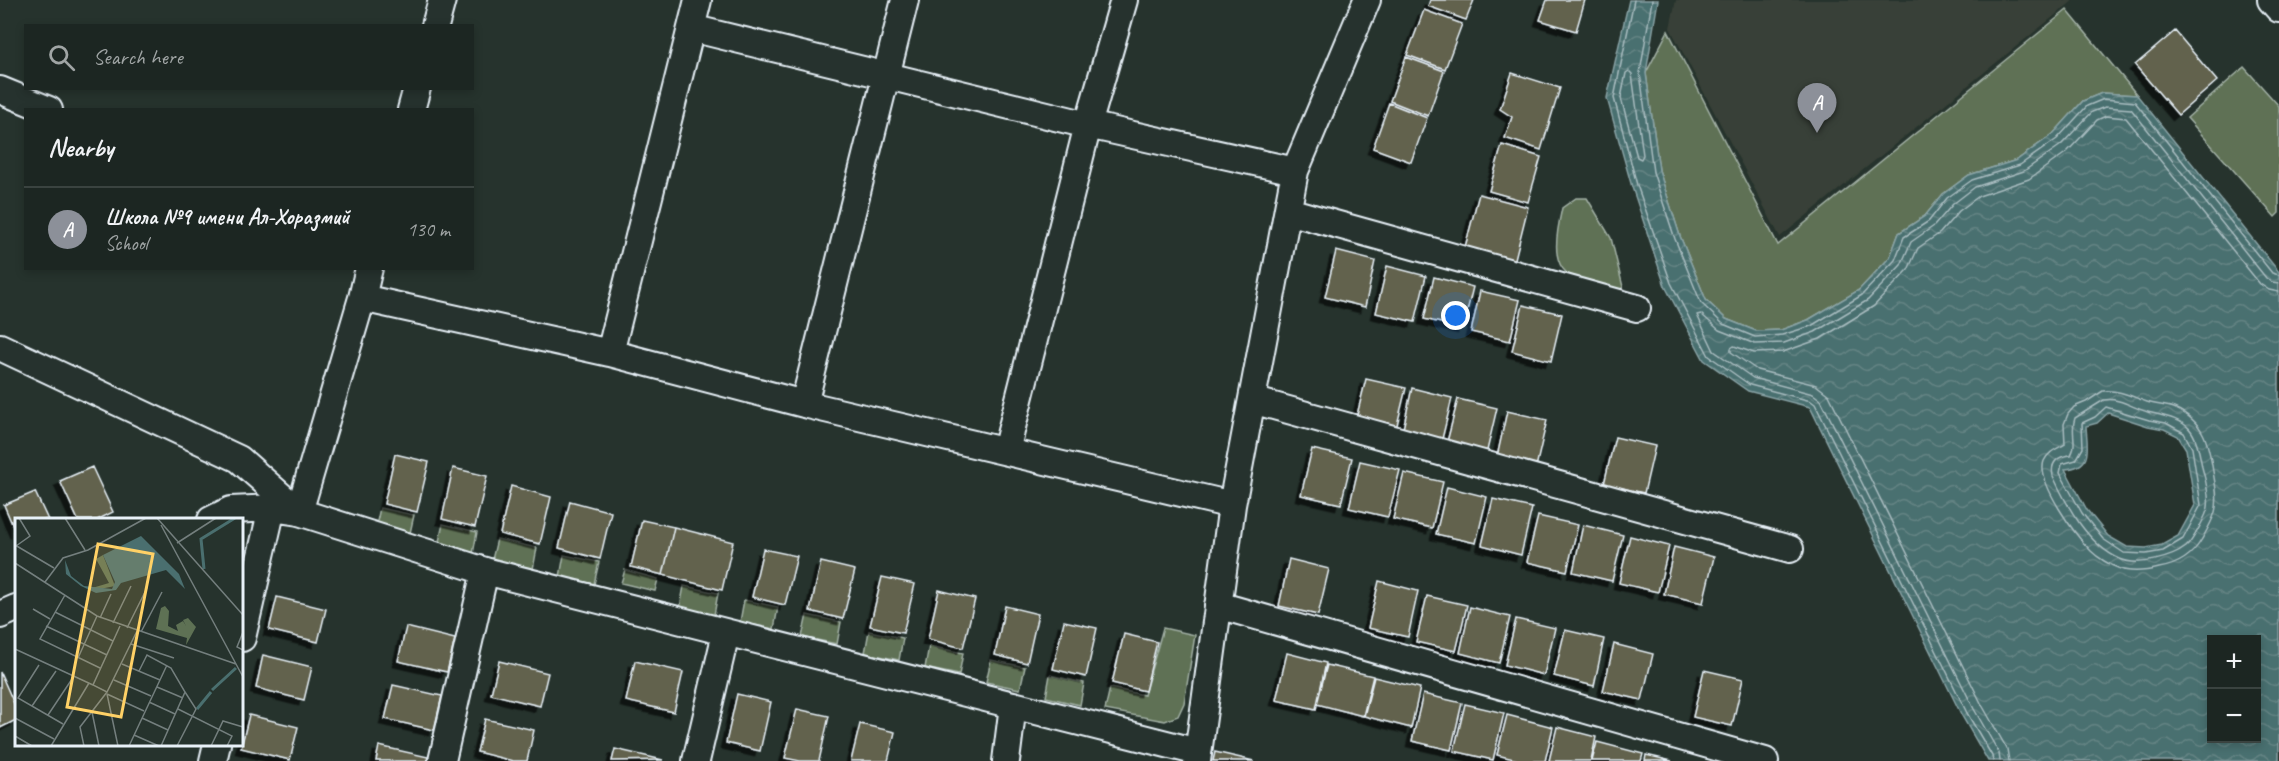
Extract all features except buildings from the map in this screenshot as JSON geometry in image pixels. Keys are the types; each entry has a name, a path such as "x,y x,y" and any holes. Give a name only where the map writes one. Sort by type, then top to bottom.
{"street":[{"path":"436,24 442,0"},
{"path":"610,353 698,0"},
{"path":"804,404 905,0"},
{"path":"1006,451 1088,126 1124,0"},
{"path":"213,518 231,510 272,508 299,512 485,571 1013,705 1197,756 1232,506 1295,171 1367,0"},
{"path":"2271,0 2279,9"},
{"path":"692,28 1088,126 1295,171"},
{"path":"0,90 44,108"},
{"path":"412,108 416,90"},
{"path":"1288,212 1637,308"},
{"path":"299,512 369,270"},
{"path":"362,297 610,353 804,404 1232,506"},
{"path":"0,347 239,459 299,512"},
{"path":"1252,400 1790,549"},
{"path":"243,635 272,508"},
{"path":"442,761 485,571"},
{"path":"1218,605 1765,761"},
{"path":"0,615 15,608"},
{"path":"696,761 726,633"},
{"path":"1006,761 1013,705"},
{"path":"213,761 217,746"}],"shaded area":[{"path":"1676,0 2074,0 1780,237 1670,28"}],"green space":[{"path":"2067,10 2137,95 2102,93 2083,101 2053,134 2017,160 1969,175 1943,194 1925,216 1899,233 1890,257 1859,290 1808,320 1781,330 1756,331 1726,319 1706,300 1680,236 1659,170 1646,73 1668,31 1778,245"},
{"path":"2244,67 2279,106 2279,213 2275,217 2187,118"},
{"path":"1576,198 1587,198 1611,238 1623,287 1619,291 1583,282 1571,276 1563,269 1558,259 1558,229 1562,208"},
{"path":"380,508 414,515 410,533 376,526"},
{"path":"443,524 477,532 473,554 438,546"},
{"path":"497,539 537,548 533,569 492,560"},
{"path":"564,555 599,562 594,584 560,577"},
{"path":"625,570 658,579 655,591 621,583"},
{"path":"684,586 718,593 714,615 680,608"},
{"path":"744,600 778,607 774,629 740,622"},
{"path":"807,615 841,622 837,644 802,637"},
{"path":"1163,628 1195,635 1184,703 1178,716 1165,721 1105,710 1110,688 1144,695"},
{"path":"869,631 903,638 899,660 865,653"},
{"path":"929,646 963,653 959,675 925,668"},
{"path":"991,660 1025,667 1020,689 986,682"},
{"path":"1050,675 1084,683 1080,705 1046,697"}],"water":[{"path":"1629,0 1658,0 1646,73 1659,170 1680,236 1706,300 1726,319 1756,331 1781,330 1808,320 1859,290 1890,257 1899,233 1925,216 1943,194 1969,175 2017,160 2053,134 2083,101 2102,93 2137,95 2279,272 2279,761 1988,761 1962,716 1810,407 1748,391 1704,360 1665,286 1632,187 1607,98","holes":["2108,413 2164,429 2178,436 2186,449 2195,505 2178,536 2162,545 2146,548 2127,547 2108,536 2087,510 2065,469 2081,465 2085,460 2087,455 2086,426 2097,423"]}],"place":[{"name":"Школа №9 имени Ал-Хоразмий","path":"1817,133"}]}
